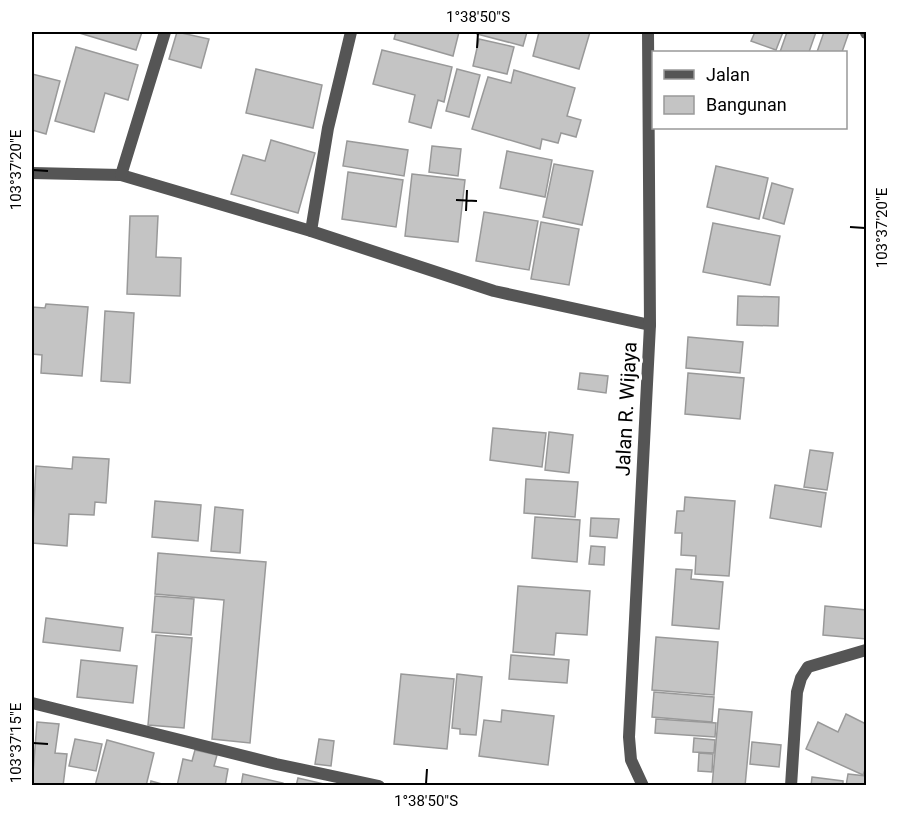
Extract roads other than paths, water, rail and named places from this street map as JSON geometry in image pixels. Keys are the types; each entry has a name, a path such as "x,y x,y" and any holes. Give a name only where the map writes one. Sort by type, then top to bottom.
{"street":[{"path":"121,175 165,32"},
{"path":"311,231 328,128 351,32"},
{"name":"Jalan R. Wijaya","path":"643,786 631,760 629,737 650,325 648,32"},
{"path":"32,173 121,175 311,231 494,291 650,325"},
{"path":"791,786 797,692 801,678 808,667 867,650"},
{"path":"32,703 276,764 379,786"}]}
